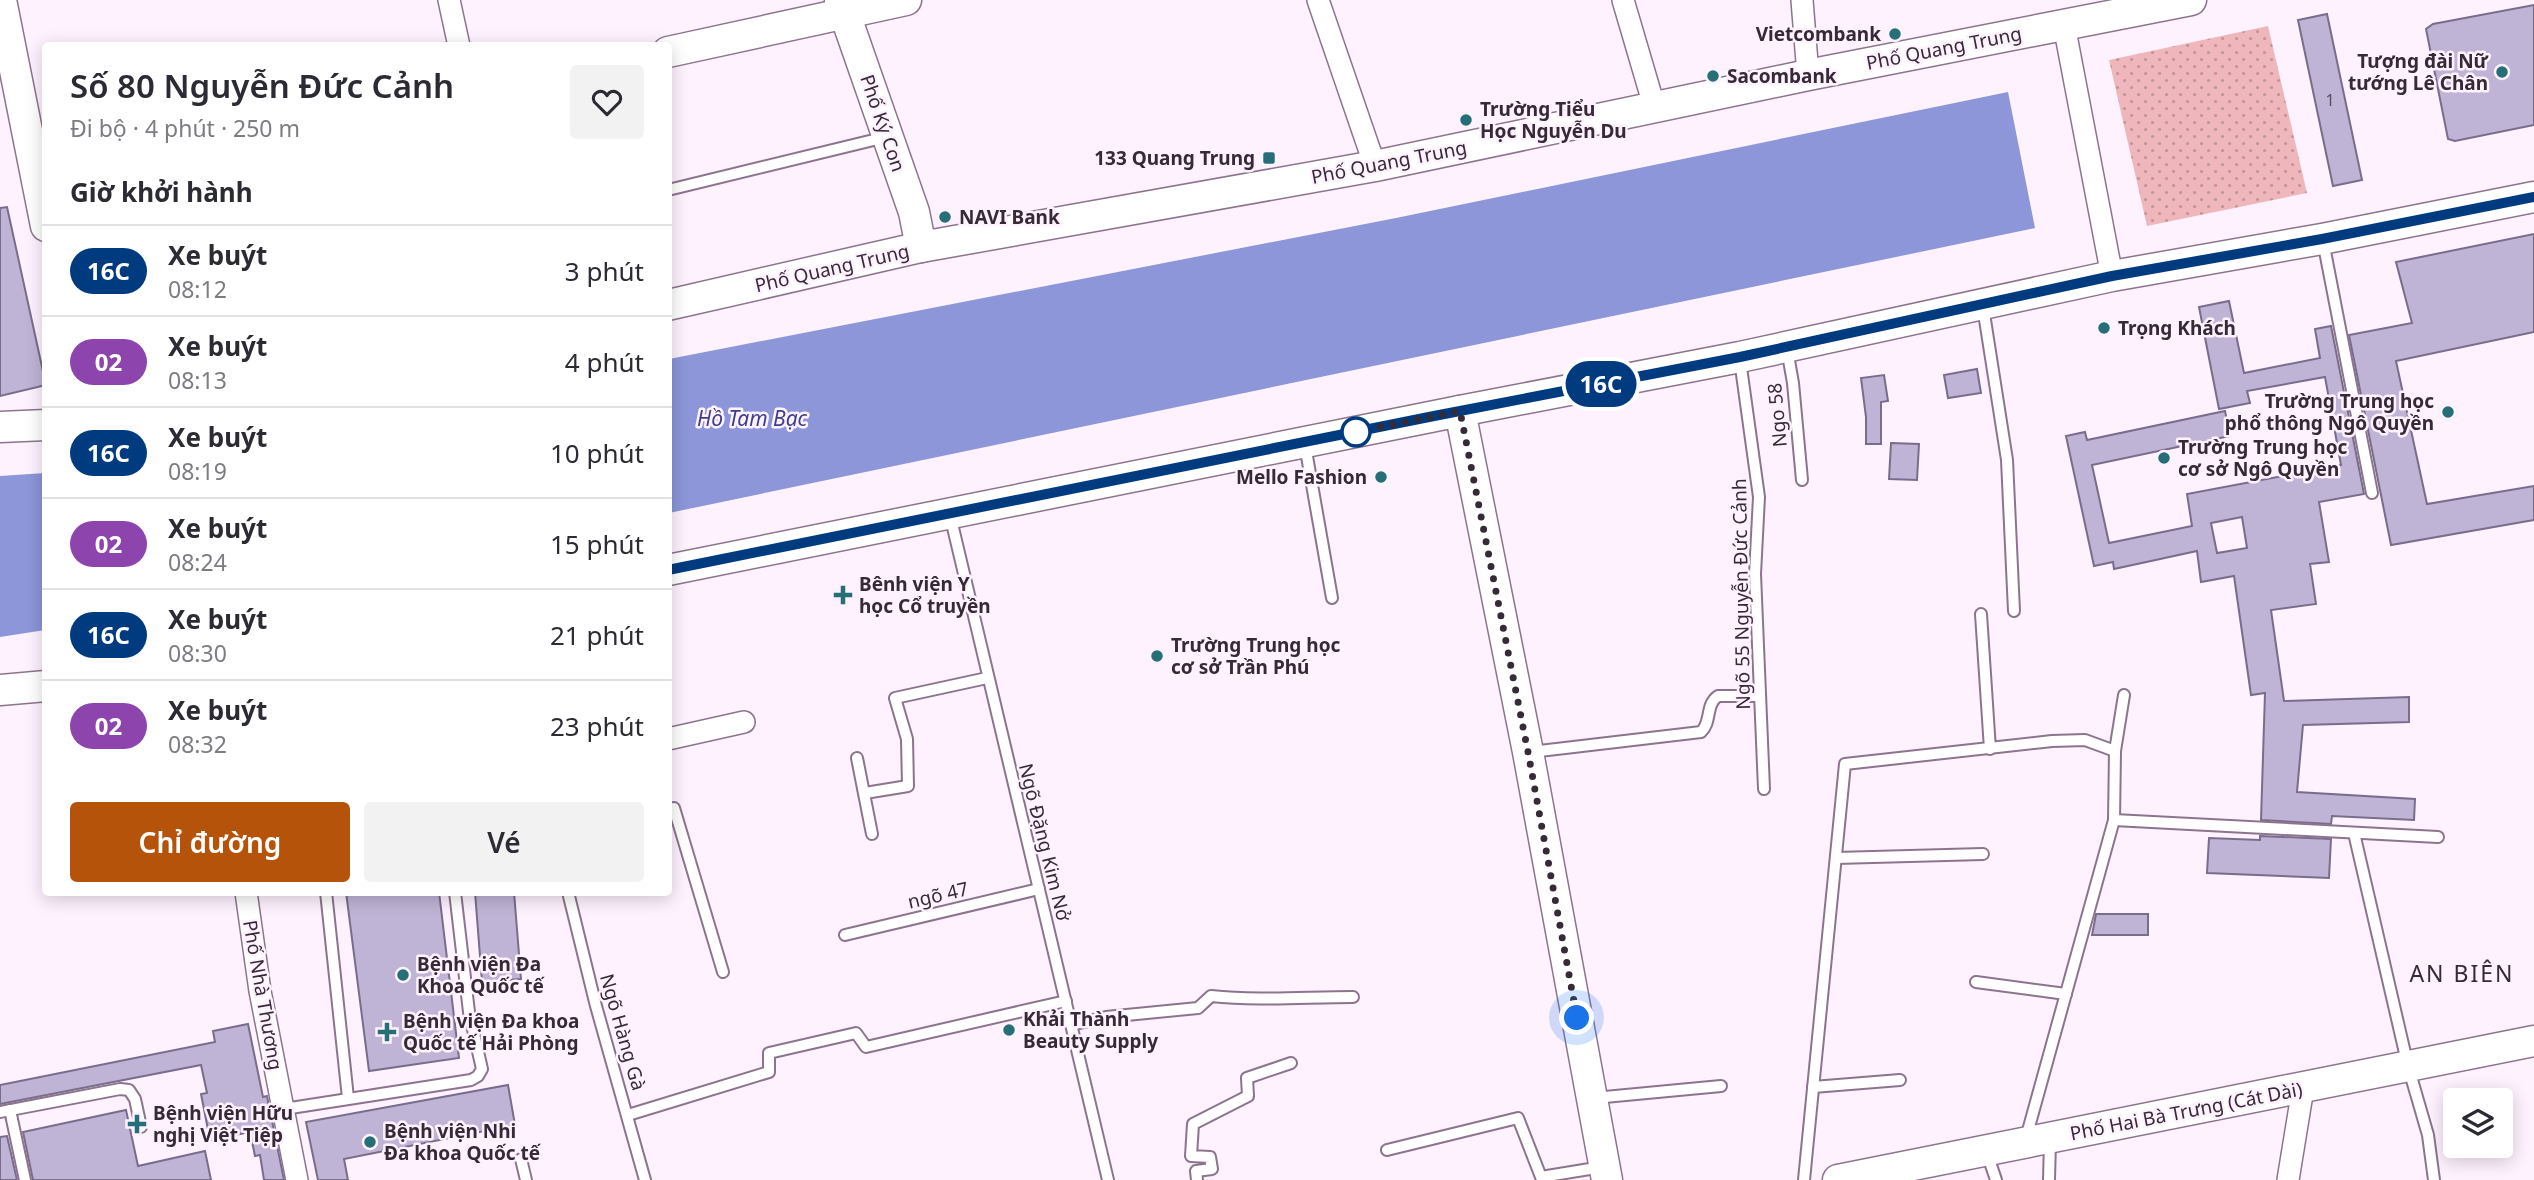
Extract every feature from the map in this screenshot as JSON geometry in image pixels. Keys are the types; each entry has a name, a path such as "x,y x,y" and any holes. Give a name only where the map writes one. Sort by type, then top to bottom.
{"main road":[{"path":"1,0 41,178"},
{"path":"672,51 842,7 906,0"},
{"name":"Phố Quang Trung","path":"672,304 921,247 1375,166 1808,75 2191,0"},
{"name":"Phố Ký Con","path":"842,7 889,136 914,212 921,247"},
{"path":"672,569 1740,357 2112,276 2322,239 2534,197"},
{"path":"1460,411 1528,752 1606,1173"},
{"path":"0,427 42,425"},
{"path":"0,690 42,686"},
{"name":"Phố Hai Bà Trưng (Cát Dài)","path":"1838,1180 2534,1041"}],"street":[{"path":"449,0 458,42"},
{"path":"1318,0 1375,166"},
{"path":"1623,0 1655,109"},
{"path":"1802,0 1808,75"},
{"path":"2064,25 2112,276"},
{"path":"672,738 744,722"},
{"name":"Phố Nhà Thương","path":"247,896 260,991 297,1180"},
{"path":"2288,1180 2303,1088"}],"lane":[{"path":"672,189 889,136"},
{"path":"2322,239 2372,493"},
{"path":"1983,304 2007,460 2014,611"},
{"name":"Ngo 58","path":"1787,346 1802,481"},
{"name":"Ngõ 55 Nguyễn Đức Cảnh","path":"1740,357 1759,496 1755,574 1764,789"},
{"path":"1304,442 1332,598"},
{"name":"Ngõ Đặng Kim Nở","path":"950,513 1108,1180"},
{"path":"1981,614 1990,748"},
{"path":"865,793 908,786 907,739 895,698 987,678"},
{"path":"2049,1180 2037,1140 2066,994 2114,820 2115,751 2124,695"},
{"path":"1528,752 1701,732 1707,725 1710,704 1718,696 1760,696"},
{"path":"1804,1180 1845,764 2052,741 2085,740 2115,751"},
{"path":"857,758 872,834"},
{"path":"672,809 674,808 723,972"},
{"path":"2114,820 2438,837"},
{"path":"2354,833 2408,1066 2428,1135 2434,1180"},
{"path":"1836,858 1983,854"},
{"name":"ngõ 47","path":"845,934 1039,889"},
{"path":"326,896 348,1098"},
{"path":"284,1109 471,1080 478,1076 481,1069 469,1012 455,896"},
{"name":"Ngõ Hàng Gà","path":"569,896 596,1006 645,1180"},
{"path":"1976,982 2066,994"},
{"path":"1071,1025 1106,1017 1198,1008 1211,996 1248,1000 1272,997 1353,997"},
{"path":"628,1115 769,1073 769,1053 856,1033 866,1047 1066,1001"},
{"path":"1197,1180 1196,1171 1212,1169 1210,1157 1191,1156 1193,1124 1248,1096 1247,1078 1292,1063"},
{"path":"1813,1087 1900,1080"},
{"path":"1592,1098 1721,1086"},
{"path":"25,1180 5,1111 129,1090 135,1099 141,1127"},
{"path":"1387,1150 1518,1118 1541,1177 1606,1173"},
{"path":"1987,1150 1996,1180"},
{"path":"522,1159 526,1180"}],"shaded area":[{"path":"2268,26 2307,193 2147,226 2109,60"}],"water":[{"name":"Hồ Tam Bạc","path":"2008,92 2035,228 672,512 672,358 1396,218"},
{"path":"42,473 42,630 0,637 0,476"}],"building":[{"path":"2534,5 2534,125 2455,141 2448,139 2426,29 2433,24"},
{"path":"2327,14 2362,180 2333,186 2298,20"},
{"path":"7,207 42,367 42,386 0,396 0,208"},
{"path":"2534,234 2534,332 2396,361 2427,504 2534,486 2534,520 2391,545 2349,335 2412,323 2396,262"},
{"path":"2229,301 2244,373 2320,358 2315,329 2331,326 2364,494 2319,502 2329,562 2310,564 2316,604 2271,610 2284,701 2409,697 2409,722 2303,725 2297,792 2415,799 2414,820 2332,816 2331,824 2261,820 2265,693 2251,695 2234,576 2201,582 2197,551 2114,569 2113,562 2094,566 2066,436 2085,432 2087,440 2225,411 2230,436 2092,465 2109,543 2192,526 2187,494 2341,465 2325,377 2247,391 2250,403 2219,409 2199,307","holes":["2242,517 2247,548 2217,553 2211,523"]},
{"path":"1977,369 1981,393 1948,398 1944,375"},
{"path":"1884,375 1888,401 1881,402 1881,444 1866,444 1861,378"},
{"path":"1891,443 1919,444 1917,480 1889,479"},
{"path":"2260,836 2331,839 2329,878 2207,873 2209,838 2260,840"},
{"name":"Bệnh viện Đa Khoa Quốc tế","path":"347,896 439,896 459,1058 369,1071"},
{"path":"475,896 514,896 521,979 482,982"},
{"path":"2096,914 2148,914 2148,935 2092,935"},
{"path":"248,1024 263,1097 267,1096 284,1180 264,1180 260,1155 255,1156 250,1132 210,1140 201,1094 207,1093 201,1065 0,1104 0,1085 215,1042 213,1031"},
{"name":"Bệnh viện Nhi Đa khoa Quốc tế","path":"508,1085 515,1125 344,1159 348,1180 318,1180 306,1122"},
{"path":"126,1110 138,1166 205,1151 211,1180 33,1180 23,1132"},
{"path":"7,1136 17,1180 0,1180 0,1137"}],"bus line":[{"name":"16C","path":"672,569 1740,357 2112,276 2322,239 2534,197"}],"place":[{"name":"Vietcombank","path":"1895,34"},
{"name":"Tượng đài Nữ tướng Lê Chân","path":"2502,72"},
{"name":"Sacombank","path":"1713,76"},
{"name":"Trường Tiểu Học Nguyễn Du","path":"1466,120"},
{"name":"133 Quang Trung","path":"1269,158"},
{"name":"NAVI Bank","path":"945,217"},
{"name":"Trọng Khách","path":"2104,328"},
{"name":"Trường Trung học phổ thông Ngô Quyền","path":"2448,412"},
{"name":"Trường Trung học cơ sở Ngô Quyền","path":"2164,458"},
{"name":"Mello Fashion","path":"1381,477"},
{"name":"Bênh viện Y học Cổ truyền","path":"843,595"},
{"name":"Trường Trung học cơ sở Trần Phú","path":"1157,656"},
{"name":"Bệnh viện Đa Khoa Quốc tế","path":"403,975"},
{"name":"Khải Thành Beauty Supply","path":"1009,1030"},
{"name":"Bệnh viện Đa khoa Quốc tế Hải Phòng","path":"387,1032"},
{"name":"Bệnh viện Hữu nghị Việt Tiệp","path":"137,1124"},
{"name":"Bệnh viện Nhi Đa khoa Quốc tế","path":"370,1142"}],"district":[{"name":"AN BIÊN","path":"2462,974"}],"route":[{"path":"1356,432 1460,411 1528,752 1577,1018"}]}
